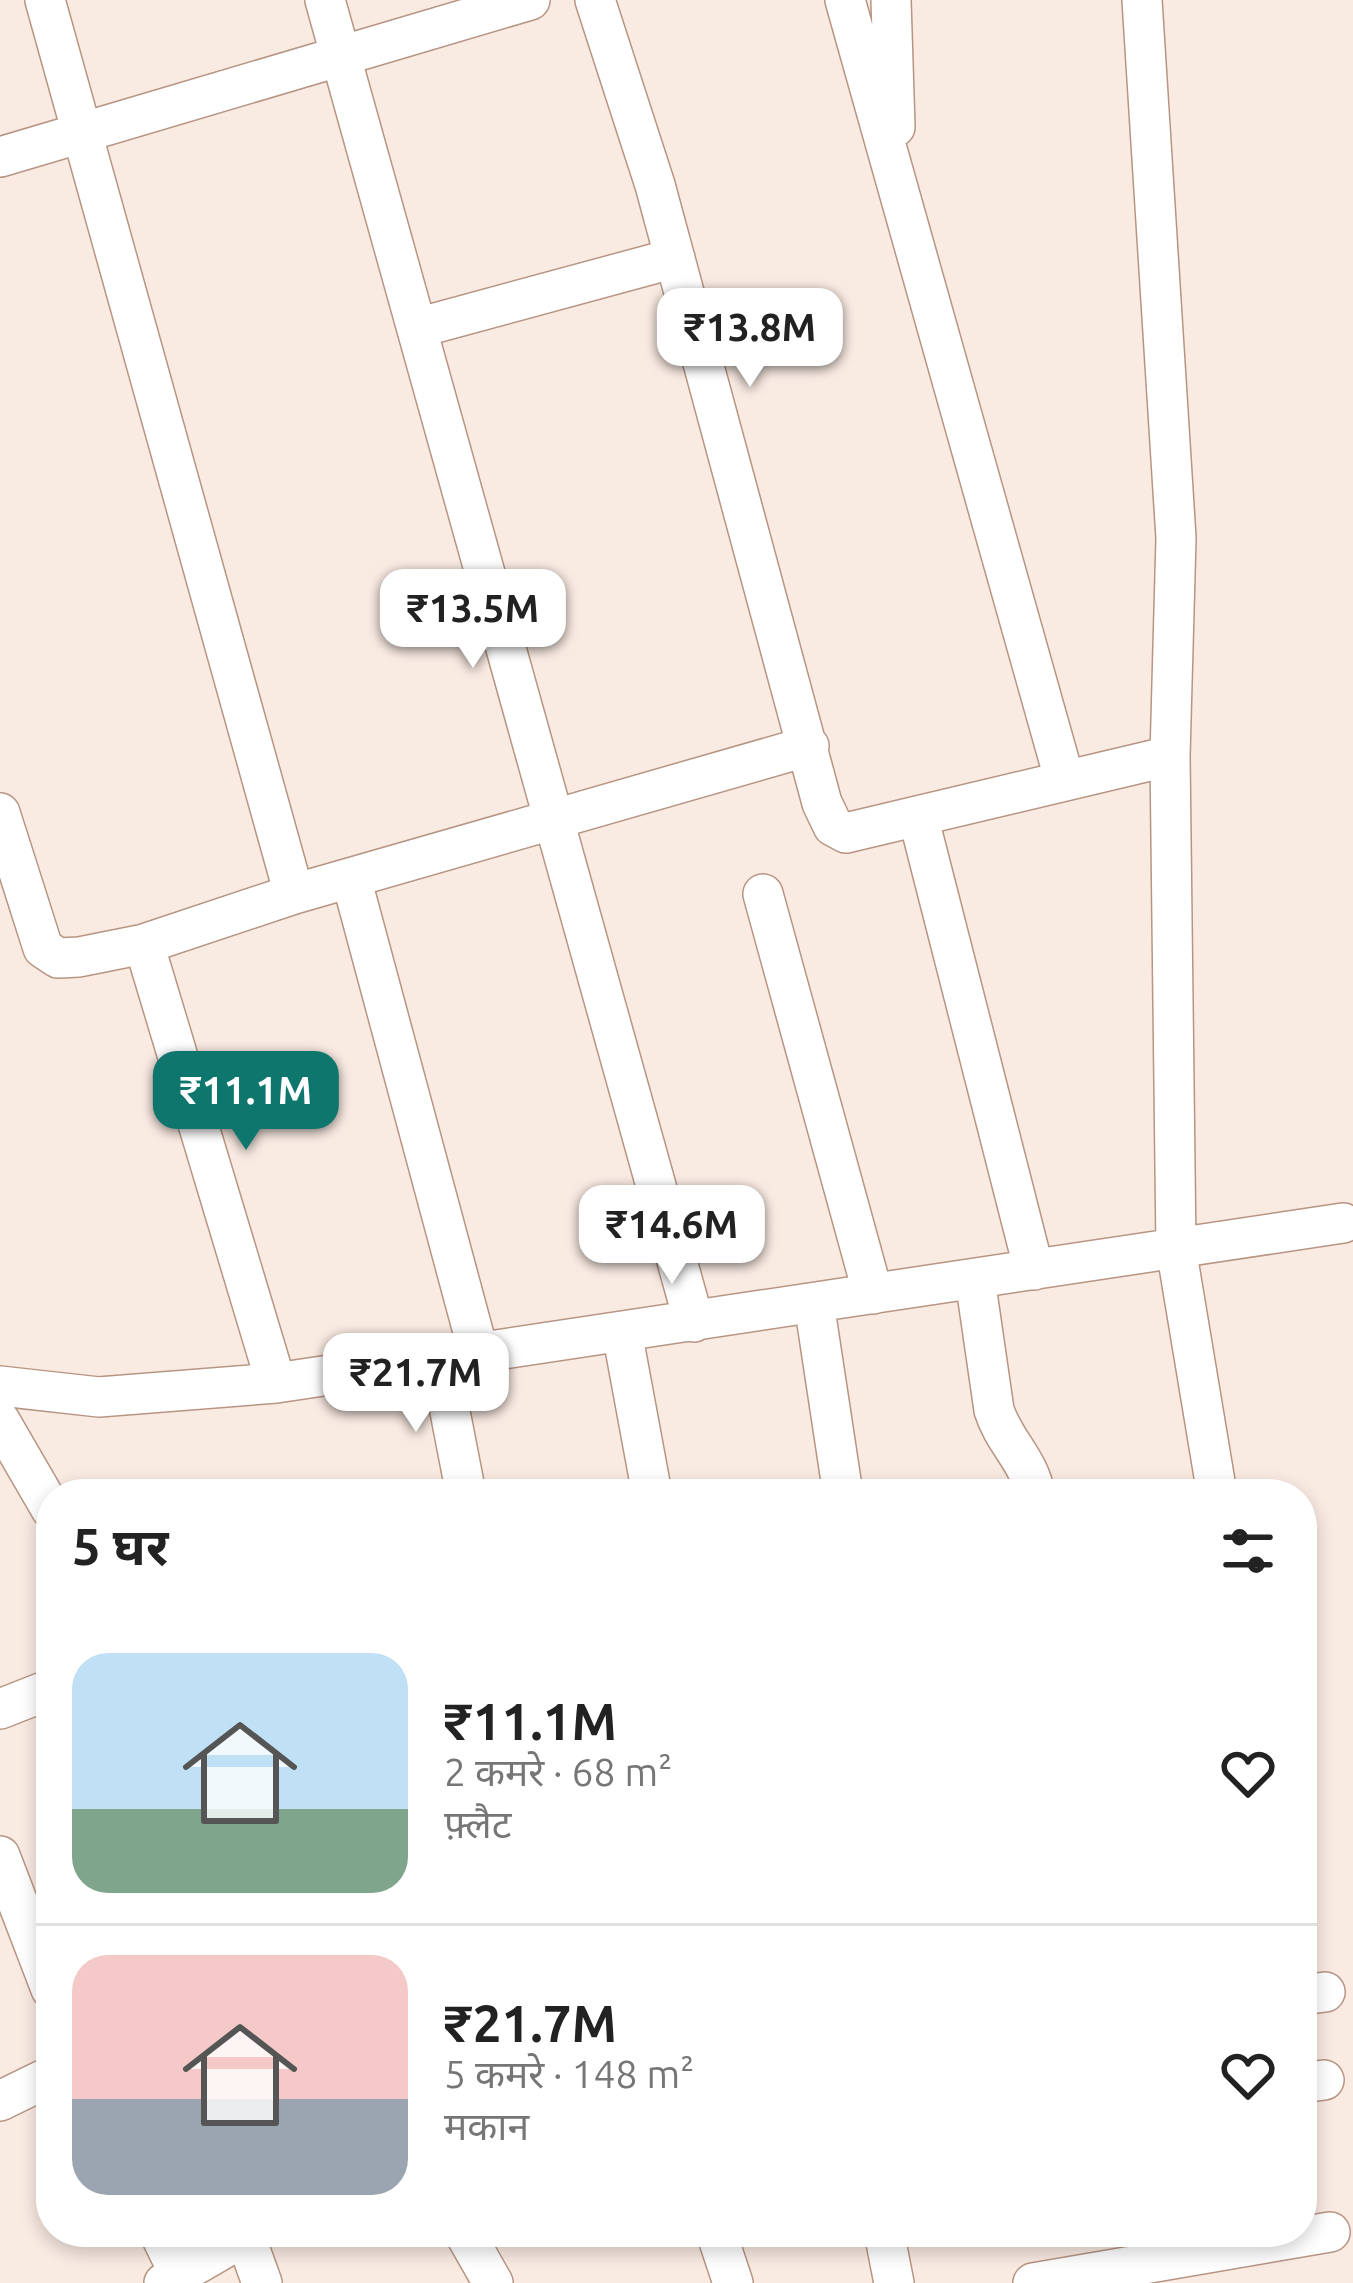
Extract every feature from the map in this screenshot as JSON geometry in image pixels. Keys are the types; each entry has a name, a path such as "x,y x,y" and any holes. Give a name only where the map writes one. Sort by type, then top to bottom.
{"street":[{"path":"45,0 294,895"},
{"path":"325,0 694,1322"},
{"path":"0,157 530,0"},
{"path":"595,0 675,258 821,803 833,826 846,833 919,820 1064,778 1170,756"},
{"path":"844,0 1064,778"},
{"path":"891,0 897,186"},
{"path":"1142,0 1176,538 1170,756 1176,1248 1214,1479"},
{"path":"418,328 675,258"},
{"path":"3,833 43,948 58,958 79,957 143,944 350,878 809,746"},
{"path":"919,820 1034,1270"},
{"path":"350,878 460,1357 461,1479"},
{"path":"763,894 873,1294"},
{"path":"143,944 277,1383"},
{"path":"0,1385 99,1397 277,1383 1343,1223"},
{"path":"975,1279 994,1410 999,1426 1029,1466 1032,1479"},
{"path":"814,1303 841,1479"},
{"path":"622,1332 649,1479"},
{"path":"0,1420 36,1483"},
{"path":"0,1709 36,1695"},
{"path":"0,1856 10,1915 36,1962"},
{"path":"0,2101 36,2083"},
{"path":"1317,2234 1330,2232"},
{"path":"163,2247 172,2279 226,2247"},
{"path":"252,2247 262,2283"},
{"path":"473,2247 494,2283"},
{"path":"721,2247 734,2283"},
{"path":"887,2247 894,2283"},
{"path":"1033,2283 1243,2247"}]}
